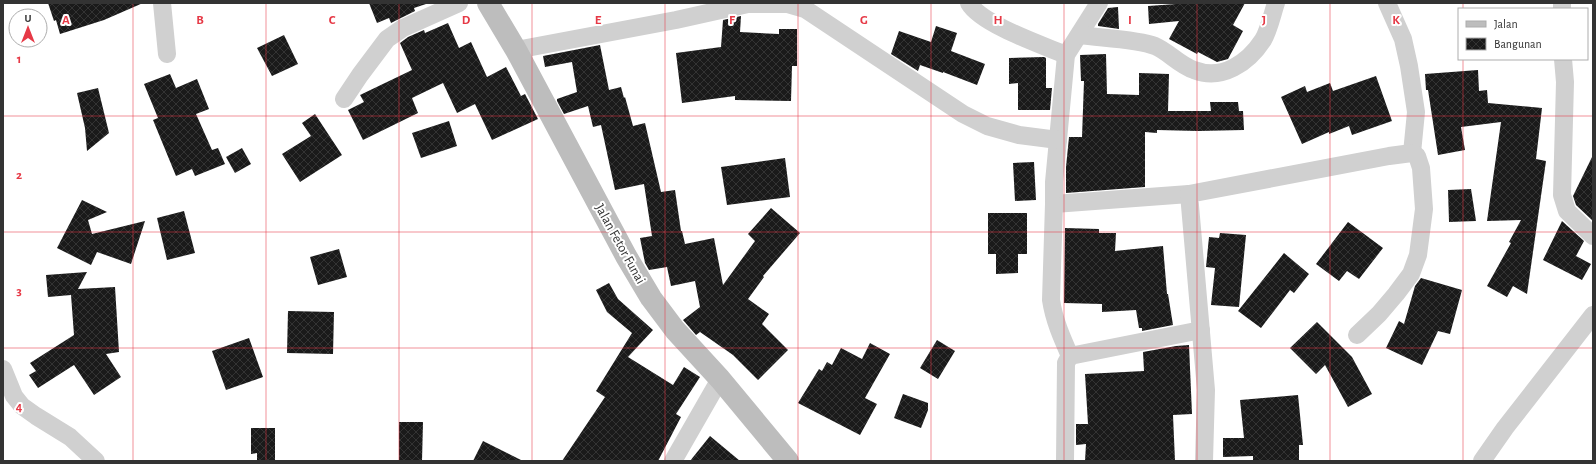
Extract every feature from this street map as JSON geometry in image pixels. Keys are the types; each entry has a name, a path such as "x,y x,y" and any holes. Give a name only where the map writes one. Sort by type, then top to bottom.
{"street":[{"path":"162,3 168,54"},
{"path":"344,98 387,39 403,28 459,3"},
{"name":"Jalan Fetor Funai","path":"488,3 516,50 626,256 651,298 675,330 720,379 788,461"},
{"path":"969,3 976,12 992,23 1066,55"},
{"path":"1070,356 1053,312 1051,300 1054,182 1066,55 1099,3"},
{"path":"1080,35 1138,42 1155,46 1180,64 1193,70 1205,74 1228,72 1246,61 1264,40 1276,3"},
{"path":"1388,3 1403,39 1409,66 1416,112 1412,153"},
{"path":"516,50 676,20 748,4 788,4 805,6 879,60 963,114 987,126 1019,135 1058,140"},
{"path":"1562,60 1565,82 1562,195 1567,211 1593,236"},
{"path":"1054,204 1189,194 1412,153 1417,156 1419,160 1424,209 1418,256 1411,274 1400,289 1379,314 1357,335"},
{"path":"1189,194 1206,390 1204,461"},
{"path":"1482,461 1505,428 1593,315"},
{"path":"1066,461 1066,363 1070,356 1201,330"},
{"path":"3,369 14,396 22,406 70,437 96,461"},
{"path":"673,461 720,379"}],"building":[{"path":"48,3 143,3 104,20 60,34 56,20 54,21"},
{"path":"369,3 426,4 414,8 415,11 391,23 389,18 377,23"},
{"path":"1190,3 1245,3 1233,25 1243,31 1228,59 1217,62 1198,52 1197,54 1169,39 1179,21 1149,24 1148,6"},
{"path":"1118,7 1119,29 1098,26 1108,8"},
{"path":"741,16 740,32 779,34 779,29 797,29 797,66 792,66 791,101 735,100 735,96 682,103 676,53 721,47 723,20"},
{"path":"448,23 459,48 471,42 487,77 506,67 521,96 525,94 538,119 492,140 475,104 457,113 443,83 412,98 418,113 363,140 348,110 364,102 360,95 412,70 400,43 408,37 424,30 425,33"},
{"path":"936,26 957,33 951,51 985,64 977,85 920,65 918,71 891,54 899,31 931,42"},
{"path":"284,35 298,64 272,76 257,48"},
{"path":"600,45 609,90 621,87 633,126 645,123 661,192 675,190 681,231 685,244 714,238 723,285 755,241 748,234 771,208 800,233 763,276 764,277 748,299 769,314 762,324 788,350 758,380 733,355 700,332 696,335 683,320 700,307 695,281 671,286 667,267 649,270 645,263 640,238 652,236 644,184 615,190 601,125 593,127 588,106 564,114 557,101 557,99 577,92 572,62 545,67 543,56"},
{"path":"1106,54 1107,94 1139,95 1139,73 1169,74 1168,111 1211,111 1210,102 1238,102 1239,111 1243,111 1244,130 1157,130 1157,133 1145,132 1145,187 1066,193 1066,167 1069,137 1082,137 1084,81 1081,81 1080,55"},
{"path":"1009,58 1046,58 1046,88 1052,88 1050,110 1018,110 1018,83 1009,84"},
{"path":"1478,70 1479,91 1487,90 1488,103 1542,108 1536,159 1546,161 1527,294 1513,286 1507,297 1487,286 1511,243 1509,242 1521,220 1487,221 1501,122 1461,127 1465,150 1438,155 1428,90 1426,90 1425,74"},
{"path":"170,74 176,88 197,79 209,109 196,114 212,150 218,148 225,164 195,176 192,169 176,176 153,120 158,118 144,84"},
{"path":"1376,76 1392,121 1352,135 1349,126 1329,134 1329,132 1302,144 1281,97 1305,86 1307,92 1330,83 1333,91"},
{"path":"98,88 109,133 87,151 85,128 77,93"},
{"path":"315,114 342,155 300,182 282,154 311,136 302,123"},
{"path":"449,121 457,146 421,158 412,133"},
{"path":"242,148 251,164 235,173 226,157"},
{"path":"1593,155 1593,221 1576,205 1573,196"},
{"path":"785,158 790,197 727,205 721,167"},
{"path":"1034,162 1036,200 1015,201 1013,163"},
{"path":"1471,189 1476,221 1449,222 1448,190"},
{"path":"82,200 107,212 88,220 92,234 145,221 131,264 97,252 91,265 57,248"},
{"path":"184,211 195,253 167,260 157,218"},
{"path":"988,213 1027,213 1027,254 1018,254 1018,273 996,274 996,254 988,254"},
{"path":"1562,221 1584,241 1576,256 1591,264 1582,280 1543,260"},
{"path":"1348,222 1383,248 1359,279 1347,271 1339,281 1316,264"},
{"path":"1065,228 1099,229 1099,233 1116,233 1115,251 1163,246 1167,294 1173,325 1142,331 1142,328 1139,328 1136,310 1102,312 1102,304 1064,303"},
{"path":"1220,233 1246,235 1239,307 1211,305 1215,268 1206,267 1209,237 1219,238"},
{"path":"339,249 347,277 318,285 310,257"},
{"path":"1284,253 1309,274 1294,293 1290,290 1261,328 1238,311"},
{"path":"87,272 78,289 115,287 119,352 106,354 121,377 94,395 74,365 38,388 29,375 36,371 30,363 74,335 71,295 48,297 46,275"},
{"path":"1421,278 1462,290 1450,334 1438,331 1422,365 1386,348 1399,321 1404,324 1415,286"},
{"path":"609,283 618,299 653,330 628,357 673,385 684,367 700,377 676,414 681,417 658,461 562,461 605,397 596,391 632,333 607,312 596,290"},
{"path":"288,311 334,312 333,354 287,353"},
{"path":"1317,322 1352,357 1372,394 1348,407 1325,365 1316,374 1290,348"},
{"path":"249,338 263,377 226,390 212,351"},
{"path":"937,340 955,351 938,379 920,368"},
{"path":"870,343 890,354 865,398 877,404 860,435 798,403 819,369 822,371 827,362 832,365 841,348 862,359"},
{"path":"1189,345 1192,414 1173,415 1175,461 1085,461 1086,444 1076,445 1076,424 1088,424 1085,374 1144,371 1143,352"},
{"path":"903,394 928,403 928,410 921,428 894,418"},
{"path":"1298,395 1303,445 1299,445 1299,461 1253,461 1253,456 1223,457 1223,438 1244,438 1240,400"},
{"path":"399,422 423,422 422,461 399,461"},
{"path":"251,428 275,428 275,461 257,461 257,453 251,454"},
{"path":"710,436 740,461 690,461"},
{"path":"483,441 523,461 473,461"}]}
